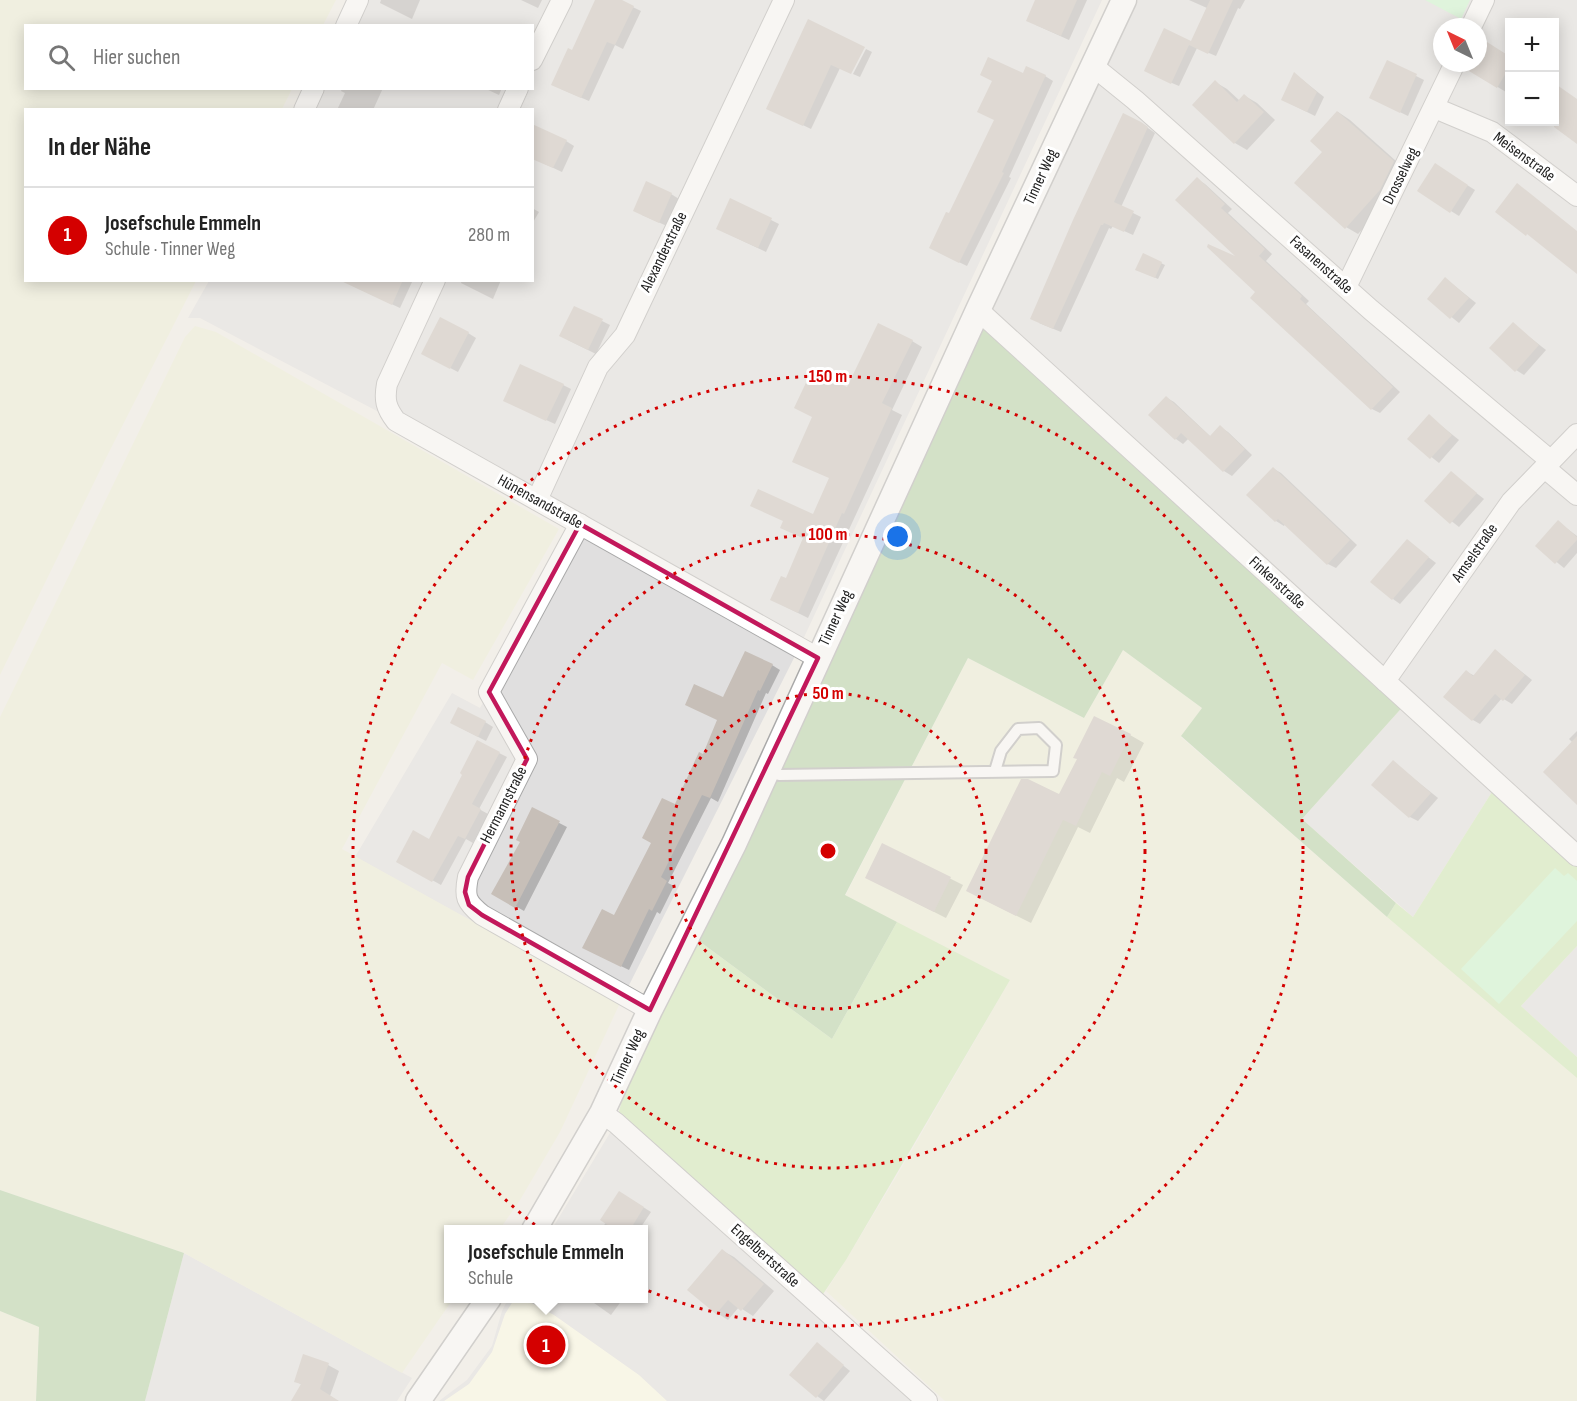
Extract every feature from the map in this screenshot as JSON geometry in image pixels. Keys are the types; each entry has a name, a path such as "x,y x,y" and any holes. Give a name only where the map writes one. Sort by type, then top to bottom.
{"street":[{"path":"347,24 358,0"},
{"path":"534,56 562,0"},
{"name":"Alexanderstraße","path":"537,500 598,367 624,335 784,0"},
{"name":"Tinner Weg","path":"537,1225 602,1113 650,1010 734,844 978,310 1124,0"},
{"path":"1475,18 1484,0"},
{"name":"Fasanenstraße","path":"1094,66 1548,464 1577,495"},
{"name":"Drosselweg","path":"1346,287 1451,72"},
{"path":"305,108 313,90"},
{"path":"509,108 518,90"},
{"name":"Meisenstraße","path":"1435,108 1492,132 1577,196"},
{"name":"Hünensandstraße","path":"434,282 387,384 384,397 388,410 396,422 818,658"},
{"name":"Finkenstraße","path":"978,310 1577,856"},
{"name":"Amselstraße","path":"1385,681 1511,502 1577,434"},
{"name":"Hermannstraße","path":"580,524 489,692 527,759 468,877 465,892 470,905 482,915 650,1010"},
{"name":"Engelbertstraße","path":"602,1113 616,1123 927,1401"},
{"path":"418,1401 486,1303"}],"lane":[{"path":"767,770 779,776 1053,771 1056,745 1040,728 1018,729 1001,752 995,771"}],"highlighted area":[{"path":"580,524 818,658 650,1010 482,915 469,905 465,892 468,877 527,759 489,692"}],"shaded area":[{"path":"0,0 336,0 324,24 24,24 24,90 292,90 282,108 24,108 24,282 195,282 0,675"},
{"path":"358,0 1102,0 799,648 620,1003 355,857 452,693 480,708 580,524 396,421 200,318 188,318 208,282 534,282 534,108 304,108 314,90 534,90 534,24 346,24"},
{"path":"1138,0 1577,0 1577,856 1497,784 1413,917 1302,819 1407,702 988,319"},
{"path":"195,326 216,332 559,529 473,680 442,663 342,849 620,1003 560,1132 503,1225 444,1225 444,1303 450,1303 402,1373 184,1253 0,1190 0,717 185,337"},
{"path":"1123,650 1202,708 1181,737 1387,917 1577,1078 1577,1401 945,1401 826,1291 902,1167 1010,980 845,896 968,658 1084,718"},
{"path":"1577,946 1577,1057 1521,1006"},
{"path":"616,1123 927,1401 439,1401 467,1380 492,1346 506,1303 648,1303 648,1225 554,1225"},
{"path":"184,1253 412,1378 397,1401 145,1401"},
{"path":"512,1303 532,1303 554,1315 639,1375 667,1401 444,1401 469,1384 492,1352 505,1314"},
{"path":"0,1311 39,1327 36,1401 0,1401"}],"green space":[{"path":"1425,0 1470,0 1461,18"},
{"path":"988,319 1407,702 1302,819 1396,903 1387,917 1181,736 1202,708 1123,650 1084,718 968,658 845,895 897,922 832,1039 699,941 747,846"},
{"path":"1497,784 1577,856 1577,946 1521,1006 1577,1057 1577,1078 1387,917 1396,903 1413,917"},
{"path":"1555,868 1564,876 1568,873 1577,881 1577,921 1499,1004 1461,969"},
{"path":"897,922 1010,980 846,1260 817,1303 616,1123 625,1088 699,941 832,1039"},
{"path":"0,1190 184,1253 145,1401 36,1401 39,1327 0,1311"}],"building":[{"path":"595,0 622,0 634,6 615,45 607,42 581,98 551,85 568,48 572,50"},
{"path":"1035,0 1077,0 1061,36 1026,21"},
{"path":"1210,0 1233,0 1208,54 1189,45 1171,84 1144,71 1164,28 1191,41"},
{"path":"808,19 865,47 851,74 831,65 803,126 766,109"},
{"path":"1487,42 1505,53 1505,75 1497,88 1471,72 1487,72"},
{"path":"988,57 1023,73 1026,66 1046,75 1002,172 1004,173 959,263 929,248 946,212 949,213 994,120 977,112 992,81 980,75"},
{"path":"1387,60 1417,74 1400,113 1369,98"},
{"path":"1294,72 1317,92 1307,112 1281,100"},
{"path":"1215,80 1237,102 1244,94 1264,112 1234,144 1192,105"},
{"path":"1559,86 1577,99 1577,144 1554,127 1559,126"},
{"path":"1337,111 1394,161 1380,190 1345,229 1294,183 1322,152 1310,141"},
{"path":"1123,113 1148,127 1114,202 1134,211 1124,232 1104,223 1101,225 1053,329 1030,319"},
{"path":"534,125 567,140 553,168 534,160"},
{"path":"1435,163 1468,185 1450,213 1417,191"},
{"path":"1197,177 1225,204 1221,208 1265,249 1259,256 1302,296 1300,299 1393,387 1371,410 1250,298 1255,292 1207,247 1208,244 1235,256 1175,200"},
{"path":"646,181 672,193 659,223 633,211"},
{"path":"1517,183 1577,231 1577,274 1495,212"},
{"path":"730,198 772,218 758,248 716,229"},
{"path":"1143,253 1162,262 1155,278 1135,270"},
{"path":"1445,277 1469,298 1450,319 1427,299"},
{"path":"343,282 402,282 392,305"},
{"path":"574,306 603,319 588,350 559,336"},
{"path":"440,317 469,332 450,369 421,354"},
{"path":"1513,322 1539,345 1515,372 1489,348"},
{"path":"878,323 913,340 882,403 892,408 798,613 770,600 781,576 786,578 803,538 780,528 783,521 750,506 758,489 813,514 829,478 792,462 812,417 794,408 812,370 847,387"},
{"path":"520,364 564,384 546,421 503,401"},
{"path":"1166,396 1210,436 1220,425 1245,449 1223,472 1181,433 1175,440 1148,415"},
{"path":"1429,414 1452,435 1430,459 1407,439"},
{"path":"1273,467 1350,540 1327,565 1278,519 1275,522 1246,495"},
{"path":"1451,471 1477,493 1450,524 1424,501"},
{"path":"1558,520 1577,537 1577,540 1555,564 1535,546"},
{"path":"1407,539 1429,557 1392,600 1370,582"},
{"path":"1495,649 1525,675 1503,701 1495,694 1472,721 1443,697 1466,670 1473,676"},
{"path":"745,651 773,664 760,691 758,690 710,798 702,795 661,877 667,881 652,911 649,909 621,967 582,948 602,909 614,915 651,843 642,838 662,798 675,804 699,752 703,754 717,720 685,705 694,684 723,697"},
{"path":"458,707 486,721 478,737 450,723"},
{"path":"1094,716 1131,734 1110,776 1102,772 1076,826 1063,820 1016,916 966,891 1021,779 1028,779 1059,794 1077,759 1073,758"},
{"path":"1577,736 1577,805 1543,772"},
{"path":"477,740 500,752 472,804 481,809 465,839 458,836 432,882 396,862 413,830 429,839"},
{"path":"1393,760 1431,793 1409,818 1371,785"},
{"path":"532,807 560,821 515,908 491,894 520,842 516,840"},
{"path":"882,843 951,877 934,912 865,878"},
{"path":"619,1191 644,1207 633,1225 608,1225 600,1220"},
{"path":"722,1249 764,1284 741,1311 728,1300 716,1314 687,1290"},
{"path":"817,1342 844,1365 816,1398 789,1375"},
{"path":"303,1354 329,1363 320,1389 339,1401 291,1401 301,1384 294,1382"}],"place":[{"name":"Josefschule Emmeln","path":"546,1345"}]}
